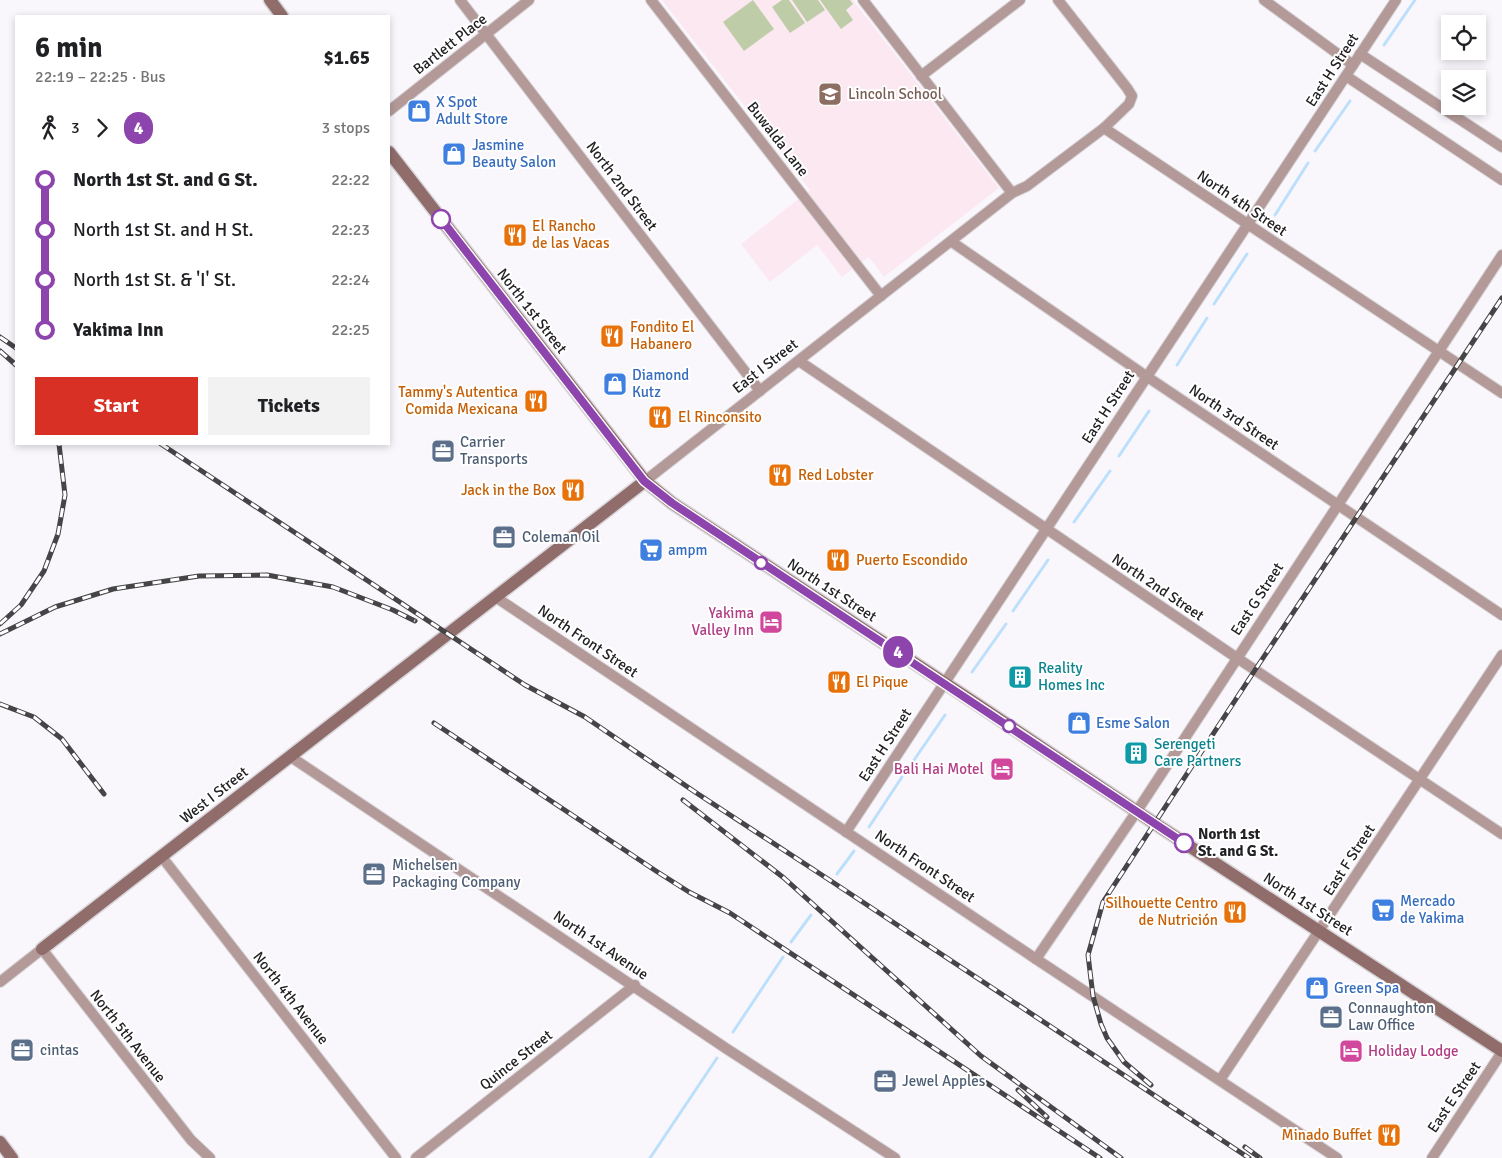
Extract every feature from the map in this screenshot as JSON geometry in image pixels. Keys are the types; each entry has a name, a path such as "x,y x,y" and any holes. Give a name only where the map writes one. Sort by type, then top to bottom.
{"main road":[{"path":"270,0 281,15"},
{"name":"North 1st Street","path":"390,153 644,481 672,503 1502,1052"},
{"name":"East I Street","path":"449,634 644,481"},
{"name":"West I Street","path":"42,949 449,634"},
{"path":"0,1142 12,1158"}],"street":[{"name":"North 2nd Street","path":"460,0 760,391"},
{"name":"Bartlett Place","path":"390,110 529,0"},
{"name":"Buwalda Lane","path":"651,0 881,296"},
{"path":"863,0 1012,194"},
{"path":"921,76 1020,0"},
{"path":"1058,0 1128,88 1132,96 1129,104 1104,128"},
{"path":"1264,0 1353,65"},
{"name":"East H Street","path":"846,832 1246,224 1396,0"},
{"path":"1360,54 1502,147"},
{"path":"1346,76 1502,180"},
{"name":"East I Street","path":"644,481 1012,194 1027,186 1104,128"},
{"name":"North 4th Street","path":"1104,128 1246,224 1502,392"},
{"name":"North 3rd Street","path":"952,242 1146,376 1502,615"},
{"name":"East G Street","path":"1036,959 1137,811 1502,255"},
{"name":"North 2nd Street","path":"800,360 1045,529 1502,834"},
{"name":"North Front Street","path":"497,598 1036,959 1338,1158"},
{"name":"East F Street","path":"1220,1080 1502,655"},
{"name":"North 1st Avenue","path":"291,757 895,1158"},
{"name":"North 4th Avenue","path":"162,857 396,1158"},
{"name":"West I Street","path":"0,982 42,949"},
{"name":"North 5th Avenue","path":"42,949 191,1140 210,1158"},
{"name":"Quince Street","path":"416,1158 635,986"},
{"name":"East E Street","path":"1432,1158 1502,1052"},
{"name":"North 5th Avenue","path":"191,1140 199,1158"}],"shaded area":[{"name":"Lincoln School","path":"662,0 853,0 999,188 884,277 869,257 842,277 817,245 770,282 741,244 810,190"}],"green space":[{"path":"753,0 774,29 744,51 723,22"},
{"path":"782,0 789,0 805,23 790,33 772,7"},
{"path":"792,0 818,0 825,10 807,22"},
{"path":"820,0 850,0 853,4 846,10 853,20 841,29"}],"waterway":[{"path":"1384,45 1415,0"},
{"path":"1315,151 1350,101"},
{"path":"1275,215 1308,163"},
{"path":"1214,304 1247,254"},
{"path":"1177,365 1207,318"},
{"path":"1119,456 1149,411"},
{"path":"1074,522 1110,471"},
{"path":"1013,611 1048,560"},
{"path":"972,672 1006,624"},
{"path":"912,763 945,715"},
{"path":"869,827 902,777"},
{"path":"837,874 854,851"},
{"path":"791,942 811,915"},
{"path":"733,1032 783,957"},
{"path":"650,1158 717,1058"}],"railway":[{"path":"1151,1085 1124,1062 1107,1038 1093,996 1088,955 1103,902 1502,298"},
{"path":"0,337 15,347"},
{"path":"0,351 15,364"},
{"path":"0,624 21,605 44,571 58,534 65,495 59,445"},
{"path":"163,445 525,685 585,717 695,792 1249,1158"},
{"path":"0,634 55,607 113,589 199,576 267,575 333,587 393,610 415,621"},
{"path":"0,704 34,717 62,739 104,794"},
{"path":"434,723 656,871 689,892 730,913 1100,1158"},
{"path":"683,800 784,878 981,1056 1121,1158"},
{"path":"1018,1090 1047,1117"},
{"path":"1245,1147 1260,1158"}],"bus line":[{"name":"4","path":"441,219 644,481 672,503 1184,843"}],"place":[{"name":"Lincoln School","path":"830,94"},
{"name":"X Spot Adult Store","path":"419,111"},
{"name":"Jasmine Beauty Salon","path":"454,154"},
{"name":"El Rancho de las Vacas","path":"515,235"},
{"name":"Fondito El Habanero","path":"612,336"},
{"name":"Diamond Kutz","path":"615,384"},
{"name":"Tammy's Autentica Comida Mexicana","path":"536,401"},
{"name":"El Rinconsito","path":"660,417"},
{"name":"Carrier Transports","path":"443,451"},
{"name":"Red Lobster","path":"780,475"},
{"name":"Jack in the Box","path":"573,490"},
{"name":"Coleman Oil","path":"504,537"},
{"name":"ampm","path":"651,550"},
{"name":"Puerto Escondido","path":"838,560"},
{"name":"Yakima Valley Inn","path":"771,622"},
{"name":"Reality Homes Inc","path":"1020,677"},
{"name":"El Pique","path":"839,682"},
{"name":"Esme Salon","path":"1079,723"},
{"name":"Serengeti Care Partners","path":"1136,753"},
{"name":"Bali Hai Motel","path":"1002,769"},
{"name":"North 1st St. and G St.","path":"1184,843"},
{"name":"Michelsen Packaging Company","path":"374,874"},
{"name":"Mercado de Yakima","path":"1383,910"},
{"name":"Silhouette Centro de Nutrición","path":"1235,912"},
{"name":"Green Spa","path":"1317,988"},
{"name":"Connaughton Law Office","path":"1331,1017"},
{"name":"cintas","path":"22,1050"},
{"name":"Holiday Lodge","path":"1351,1051"},
{"name":"Jewel Apples","path":"885,1081"},
{"name":"Minado Buffet","path":"1389,1135"}]}
